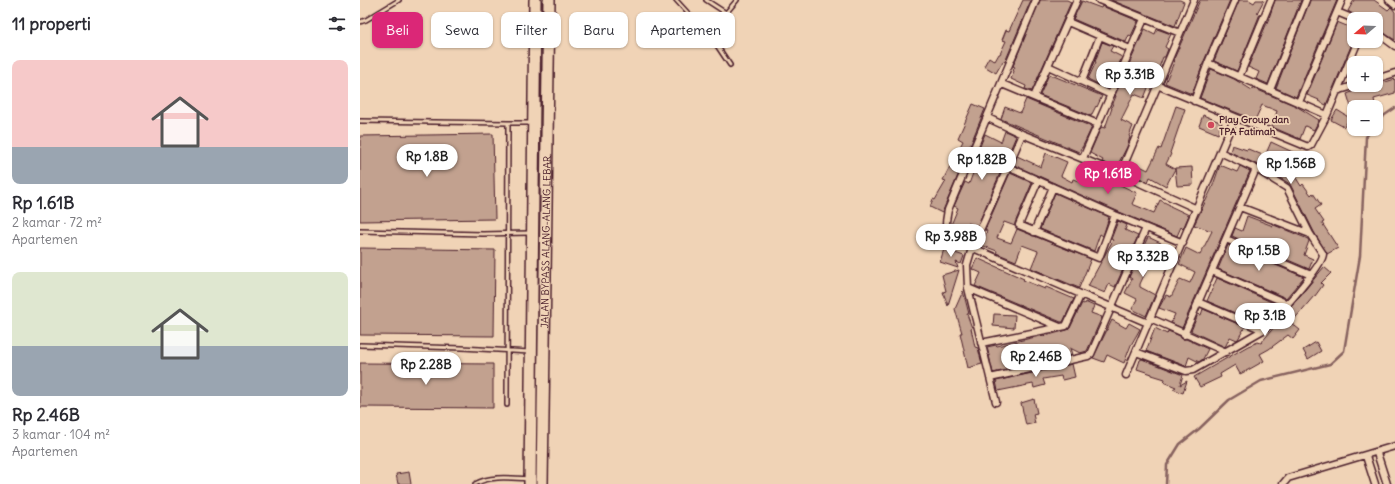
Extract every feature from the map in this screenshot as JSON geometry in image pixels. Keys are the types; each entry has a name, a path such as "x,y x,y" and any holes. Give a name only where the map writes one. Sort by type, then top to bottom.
{"highway":[{"name":"JALAN BYPASS ALANG-ALANG LEBAR","path":"530,482 535,0"},
{"name":"JALAN BYPASS ALANG-ALANG LEBAR","path":"542,484 549,0"}],"street":[{"path":"1036,0 988,118 948,210 946,228 949,235 957,241 972,248 1111,307 1184,334 1226,352"},
{"path":"1034,97 1077,0"},
{"path":"1099,0 1180,33"},
{"path":"1120,174 1194,0"},
{"path":"1194,101 1208,63 1235,0"},
{"path":"1239,77 1271,0"},
{"path":"1270,90 1306,0"},
{"path":"1299,102 1342,0"},
{"path":"1389,0 1395,5"},
{"path":"1337,12 1347,16"},
{"path":"1083,158 1144,19"},
{"path":"1068,22 1130,50"},
{"path":"1082,81 1100,36"},
{"path":"1383,37 1395,46"},
{"path":"1157,85 1308,147 1311,145 1327,115 1355,48"},
{"path":"1208,63 1327,115"},
{"path":"1048,66 1111,95"},
{"path":"1383,77 1395,73"},
{"path":"1002,84 1098,124"},
{"path":"1337,91 1347,88"},
{"path":"1126,375 1235,117"},
{"path":"988,118 1022,134 1120,174 1197,209"},
{"path":"996,402 968,288 967,264 972,248 1022,134"},
{"path":"1136,352 1186,371 1193,370 1270,325 1323,258 1287,188 1256,169 1220,152"},
{"path":"1008,168 1183,243"},
{"path":"1184,334 1256,169"},
{"path":"1038,181 1019,225 1034,232 1099,258 1115,215"},
{"path":"1034,232 1053,187"},
{"path":"1240,206 1310,234"},
{"path":"990,378 1088,356 1091,354 1146,228"},
{"path":"1226,239 1311,275"},
{"path":"1212,271 1288,304"},
{"path":"968,288 1060,328"},
{"path":"981,343 1066,326 1081,294"},
{"path":"1198,302 1263,330"},
{"path":"1283,484 1288,478 1377,453 1395,446"},
{"path":"1377,453 1387,484"},
{"path":"1366,456 1375,484"}],"lane":[{"path":"360,22 366,20 392,2 399,0"},
{"path":"676,0 687,12"},
{"path":"706,0 724,12"},
{"path":"727,12 737,0"},
{"path":"719,48 730,65"},
{"path":"360,121 534,123"},
{"path":"507,405 508,123"},
{"path":"360,231 508,234 546,233"},
{"path":"360,345 532,352"},
{"path":"475,484 482,480 509,478 530,482"}],"building":[{"path":"1023,0 1031,0 1005,62 1003,61 996,73 984,66 989,57 995,61 1000,54 1006,41 1002,40 1006,30 1009,31"},
{"path":"1040,0 1067,0 1071,2 1032,91 1025,89 1026,86 1011,79 1015,67 1013,66"},
{"path":"1111,0 1180,0 1184,2 1175,26"},
{"path":"1200,0 1230,0 1204,61 1192,94 1165,83"},
{"path":"1239,0 1249,0 1254,3 1256,0 1264,0 1257,13 1260,14 1237,71 1214,61"},
{"path":"1275,0 1301,0 1268,84 1256,79 1259,72 1248,67"},
{"path":"1310,0 1337,0 1296,97 1276,88"},
{"path":"1354,0 1374,0 1388,10 1391,7 1395,12 1395,40 1383,32 1383,12 1348,11"},
{"path":"1082,1 1101,8 1102,6 1138,21 1131,36 1129,35 1126,42 1073,19"},
{"path":"1337,22 1347,26 1347,48 1350,48 1326,105 1307,95"},
{"path":"1145,29 1155,34 1157,29 1171,34 1165,47 1168,49 1165,57 1163,57 1152,84 1150,83 1144,98 1134,94 1121,120 1133,126 1127,147 1116,168 1102,162 1103,160 1090,153 1101,127 1105,128 1116,96 1115,95"},
{"path":"1102,42 1113,46 1110,51 1122,57 1108,89 1088,79 1096,62"},
{"path":"1211,69 1234,79 1252,90 1253,88 1296,106 1319,120 1314,130 1305,126 1300,139 1272,127 1277,111 1262,105 1255,120 1200,98"},
{"path":"1049,74 1102,96 1091,116 1040,95"},
{"path":"1395,79 1395,93 1374,100 1349,100 1347,94 1352,92 1383,92 1383,83"},
{"path":"1026,99 1092,127 1079,152 1001,119 1005,107 1020,113"},
{"path":"973,104 985,109 964,160 957,172 959,173 942,213 930,207 933,199 935,200 946,181 943,180 963,141 958,138"},
{"path":"1176,106 1185,109 1170,153 1171,154 1166,164 1175,169 1166,186 1150,177 1148,182 1131,174 1136,164 1148,170 1159,148 1161,149"},
{"path":"1337,110 1347,116 1347,122 1344,127 1331,120"},
{"name":"Play Group dan TPA Fatimah","path":"1203,115 1222,123 1218,134 1199,126"},
{"path":"1005,131 1016,136 977,227 968,223 965,231 951,225 958,208 954,206 965,182 969,184 979,157 976,156 985,134 1001,142"},
{"path":"493,134 495,219 360,221 360,136"},
{"path":"1271,142 1299,155 1292,170 1294,171 1293,173 1301,186 1303,184 1311,195 1313,193 1321,205 1315,209 1338,248 1327,254 1314,232 1290,184 1258,165 1230,152 1232,145 1247,150 1248,149 1265,156"},
{"path":"1046,153 1067,162 1061,176 1072,182 1073,179 1089,185 1094,172 1103,176 1102,178 1137,193 1132,204 1154,213 1160,200 1189,215 1183,229 1181,227 1177,236 1014,165 1017,156 1041,167"},
{"path":"1220,165 1237,172 1240,166 1250,171 1182,328 1171,323 1175,314 1159,308 1166,295 1171,297 1180,279 1190,283 1195,272 1179,264 1186,248 1200,255 1212,231 1194,225 1212,188"},
{"path":"1192,167 1193,185 1177,186 1175,168"},
{"path":"1010,173 1032,183 1015,226 1004,222 997,238 1011,243 1017,229 1091,259 1079,288 1031,268 1038,251 1022,245 1016,261 981,245 987,231 985,230"},
{"path":"1055,193 1109,217 1103,236 1100,234 1094,251 1040,229"},
{"path":"1247,216 1308,239 1309,241 1304,255 1313,259 1309,269 1232,236 1235,228 1242,231"},
{"path":"1118,221 1127,225 1125,230 1138,236 1115,287 1109,284 1105,293 1088,286 1113,240 1111,239"},
{"path":"1148,237 1161,243 1156,255 1154,254 1140,284 1140,287 1155,295 1146,316 1132,309 1137,299 1125,293 1132,279 1129,277"},
{"path":"1228,245 1304,277 1286,298 1218,269"},
{"path":"360,248 495,250 494,336 360,335"},
{"path":"944,249 964,256 961,264 956,262 958,268 940,262"},
{"path":"977,258 1024,279 1023,280 1045,289 1046,287 1074,299 1063,322 975,286 981,273 972,269"},
{"path":"1324,267 1331,273 1321,283 1323,285 1315,296 1291,323 1300,330 1293,339 1288,335 1260,354 1264,361 1248,370 1240,374 1235,365 1220,374 1221,377 1200,387 1194,377 1248,346 1258,342 1261,343"},
{"path":"959,270 948,306 943,292 946,291 942,275"},
{"path":"1217,278 1278,305 1271,316 1265,313 1261,324 1207,301"},
{"path":"963,291 975,347 978,348 982,364 968,368 960,333 962,333 955,309"},
{"path":"1085,302 1094,306 1091,313 1102,317 1087,351 1080,353 1070,348 1072,355 993,373 987,347 1045,336 1067,330 1070,328 1082,303 1084,304"},
{"path":"1203,309 1245,327 1238,339 1237,340 1230,337 1225,347 1191,331 1198,314 1201,315"},
{"path":"994,314 1015,315 1014,328 993,326"},
{"path":"1112,320 1126,328 1129,323 1140,329 1131,345 1124,363 1107,355 1104,362 1093,358"},
{"path":"1155,328 1167,334 1168,331 1180,336 1182,339 1186,339 1208,349 1203,359 1199,362 1189,357 1186,366 1146,351"},
{"path":"1316,342 1321,351 1308,359 1303,350"},
{"path":"1142,359 1183,375 1180,385 1187,381 1183,393 1173,389 1176,387 1164,382 1165,379 1137,369 1140,360"},
{"path":"360,363 493,364 493,408 360,407"},
{"path":"1072,364 1075,377 1062,380 1061,376 1043,379 1045,385 1034,388 1033,384 998,391 996,381"},
{"path":"1034,399 1037,413 1033,414 1035,423 1026,425 1021,403"},
{"path":"409,472 411,484 398,484 396,474"}],"waterway":[{"path":"1383,116 1395,108"},
{"path":"1166,484 1167,465 1180,444 1199,429 1229,400 1261,381 1330,364 1344,351 1360,256 1367,136"}],"place":[{"name":"Play Group dan TPA Fatimah","path":"1211,125"}]}
